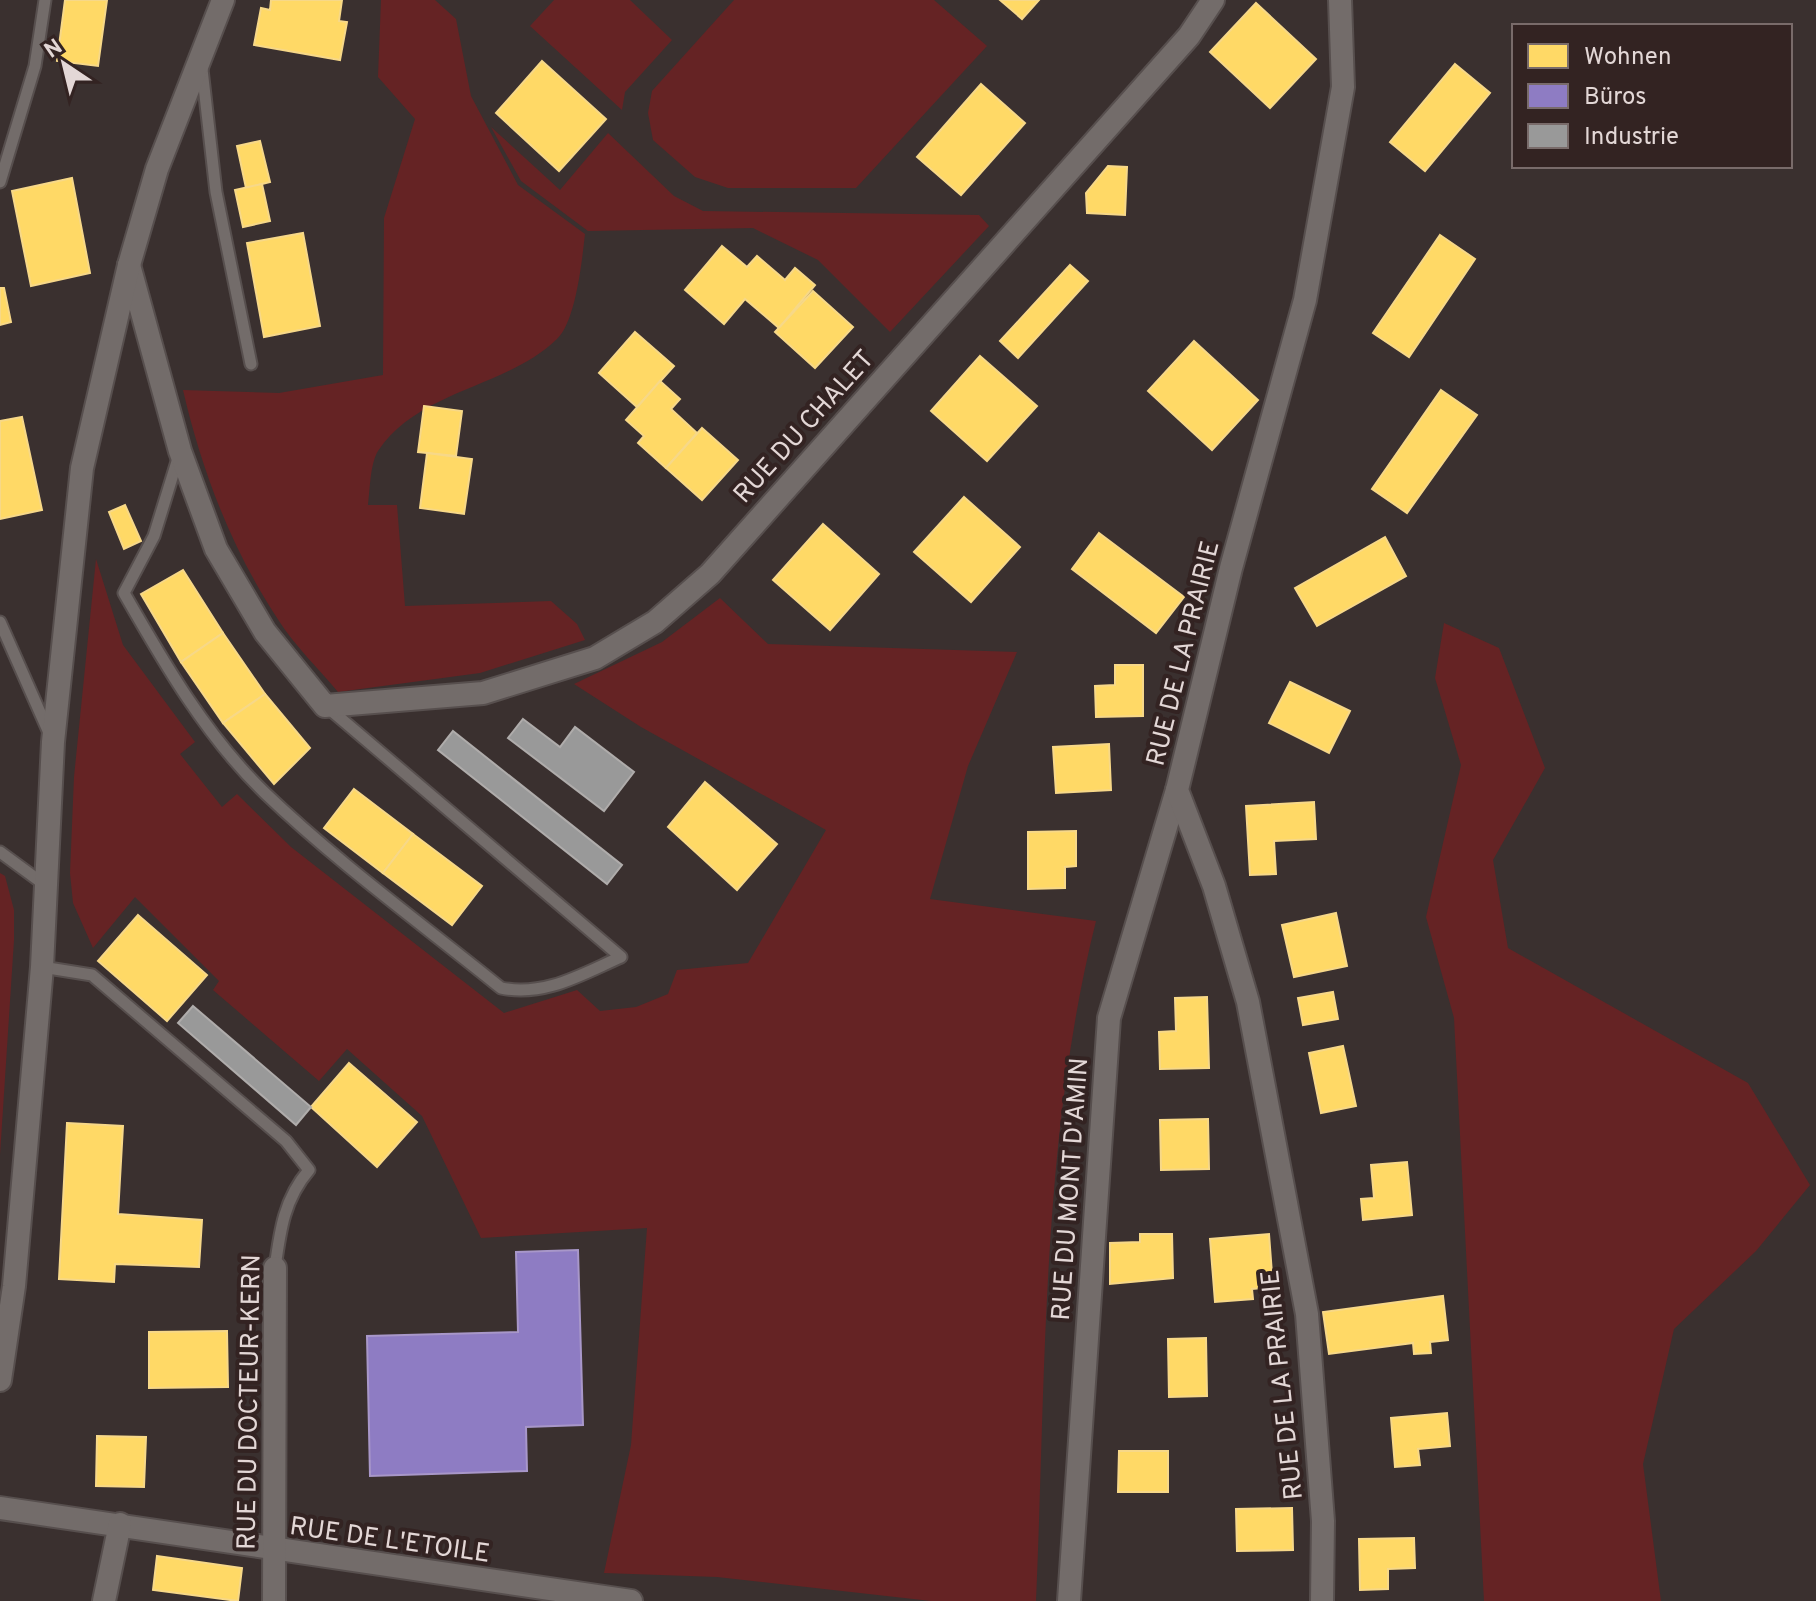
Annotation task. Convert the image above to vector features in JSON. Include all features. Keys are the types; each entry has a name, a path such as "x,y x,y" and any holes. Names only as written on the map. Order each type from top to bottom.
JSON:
{"street":[{"path":"0,1380 14,1286 42,967 53,742 82,468 129,265 157,169 223,0"},
{"name":"RUE DU CHALET","path":"325,706 483,693 595,658 655,622 710,574 1189,36 1213,0"},
{"name":"RUE DE LA PRAIRIE","path":"1322,1601 1323,1521 1307,1314 1248,1002 1214,886 1177,790 1231,568 1305,300 1343,87 1340,0"},
{"path":"129,265 180,451 216,549 265,632 325,706"},
{"name":"RUE DU MONT D'AMIN","path":"1069,1601 1109,1018 1177,790"},
{"name":"RUE DU DOCTEUR-KERN","path":"274,1601 275,1268"},
{"name":"RUE DE L'ETOILE","path":"0,1508 631,1601"},
{"path":"104,1601 120,1524"}],"lane":[{"path":"0,182 35,66 45,0"},
{"path":"201,57 216,192 251,364"},
{"path":"180,451 154,536 124,593 169,670 203,719 263,791 501,988 532,991 552,987 621,957 325,706"},
{"path":"0,622 53,742"},
{"path":"0,852 46,886"},
{"name":"RUE DU DOCTEUR-KERN","path":"42,967 92,975 286,1141 309,1170 294,1188 281,1221 275,1268"}],"shaded area":[{"path":"381,0 435,0 456,19 471,96 518,185 585,234 573,305 564,330 557,339 513,369 439,402 416,414 396,430 375,456 368,505 397,505 405,606 551,601 577,624 585,640 480,673 338,692 285,630 247,566 209,480 183,390 279,393 383,375 384,218 415,119 378,77"},
{"path":"554,0 630,0 672,40 625,92 622,110 530,26"},
{"path":"734,0 934,0 987,46 856,188 728,188 695,177 653,140 648,113 652,91"},
{"path":"491,127 560,190 608,133 674,196 703,211 979,215 989,226 890,332 818,260 753,228 588,231 521,181"},
{"path":"96,559 123,645 195,742 180,754 222,807 237,794 291,847 504,1013 577,990 600,1011 636,1007 668,994 677,970 748,963 826,830 641,727 574,684 662,642 720,598 768,644 1017,652 968,766 930,899 1096,921 1078,1004 1055,1173 1036,1601 931,1601 717,1577 604,1573 631,1445 647,1228 481,1238 422,1116 347,1049 319,1081 213,990 219,981 135,897 93,948 73,903 70,873 74,777"},
{"path":"1444,623 1499,648 1545,768 1493,860 1508,948 1748,1083 1810,1185 1756,1251 1674,1329 1643,1464 1661,1601 1484,1601 1454,1018 1426,917 1461,765 1435,678"},
{"path":"0,873 5,876 14,910 14,940 0,1155"}],"building: Wohnen":[{"path":"65,0 107,0 98,66 57,61"},
{"path":"271,0 342,0 339,21 347,22 340,60 254,45 261,8 270,10"},
{"path":"1000,0 1039,0 1022,19"},
{"path":"1256,3 1316,59 1270,108 1210,52"},
{"path":"542,61 606,119 559,171 496,113"},
{"path":"1455,64 1490,93 1425,171 1390,142"},
{"path":"981,84 1025,123 961,195 917,157"},
{"path":"260,141 270,182 246,188 237,146"},
{"path":"1108,166 1127,167 1125,215 1087,213 1086,193"},
{"path":"72,178 90,273 31,286 12,191"},
{"path":"262,184 270,221 243,227 235,190"},
{"path":"303,233 320,326 264,337 247,243"},
{"path":"1440,235 1475,259 1409,357 1373,333"},
{"path":"722,246 747,267 757,256 785,280 795,268 815,285 779,328 745,299 724,324 685,290"},
{"path":"1070,265 1088,281 1018,358 1000,341"},
{"path":"0,288 4,288 11,322 0,325"},
{"path":"813,291 853,327 815,368 775,332"},
{"path":"635,332 674,366 637,407 599,373"},
{"path":"1194,341 1258,400 1212,450 1148,391"},
{"path":"980,356 1037,406 987,461 931,411"},
{"path":"660,381 680,399 671,409 697,433 666,468 638,443 644,436 626,420"},
{"path":"1441,390 1477,415 1407,513 1372,489"},
{"path":"424,406 462,411 456,456 418,452"},
{"path":"22,417 42,510 0,519 0,421"},
{"path":"702,428 738,460 702,500 666,468"},
{"path":"427,453 472,459 464,514 420,508"},
{"path":"964,497 1020,547 971,602 914,552"},
{"path":"125,505 141,541 124,549 109,512"},
{"path":"823,524 879,574 830,630 773,580"},
{"path":"1099,533 1184,597 1156,633 1072,569"},
{"path":"1385,537 1406,576 1317,626 1295,588"},
{"path":"183,570 223,633 181,662 141,594"},
{"path":"223,633 265,694 223,723 181,662"},
{"path":"1115,665 1143,665 1143,716 1096,717 1095,686 1115,685"},
{"path":"1290,682 1350,711 1329,753 1269,723"},
{"path":"265,694 310,748 274,784 223,723"},
{"path":"1109,744 1111,790 1056,793 1053,747"},
{"path":"705,782 777,844 737,890 668,827"},
{"path":"354,789 413,834 383,873 324,828"},
{"path":"1314,802 1316,839 1274,841 1276,874 1250,875 1246,806"},
{"path":"1076,831 1076,866 1065,867 1065,888 1028,889 1028,832"},
{"path":"413,834 482,886 452,925 383,873"},
{"path":"1336,913 1347,966 1294,977 1282,925"},
{"path":"138,915 207,975 167,1021 98,961"},
{"path":"1333,992 1338,1019 1303,1025 1298,998"},
{"path":"1207,997 1209,1068 1160,1069 1159,1032 1176,1031 1175,998"},
{"path":"1343,1046 1356,1106 1321,1113 1309,1053"},
{"path":"349,1063 417,1122 377,1167 311,1107"},
{"path":"1208,1119 1209,1169 1161,1170 1160,1120"},
{"path":"67,1123 123,1126 118,1214 202,1220 199,1267 115,1264 114,1282 59,1279"},
{"path":"1407,1162 1412,1215 1363,1220 1361,1199 1374,1198 1371,1165"},
{"path":"1140,1234 1172,1234 1173,1278 1110,1284 1110,1243 1140,1242"},
{"path":"1269,1234 1273,1287 1252,1289 1253,1299 1215,1302 1210,1239"},
{"path":"1443,1296 1448,1340 1430,1342 1431,1353 1414,1354 1413,1343 1329,1354 1323,1312"},
{"path":"227,1331 228,1387 149,1388 149,1332"},
{"path":"1206,1338 1207,1396 1169,1397 1168,1339"},
{"path":"1447,1413 1450,1446 1418,1449 1420,1465 1395,1467 1391,1418"},
{"path":"97,1436 146,1437 144,1487 96,1486"},
{"path":"1119,1451 1168,1451 1168,1492 1118,1492"},
{"path":"1292,1508 1293,1550 1237,1551 1236,1509"},
{"path":"1414,1538 1415,1568 1388,1569 1388,1589 1360,1590 1359,1539"},
{"path":"157,1556 242,1568 238,1601 153,1590"}],"building: Büros":[{"path":"578,1250 583,1425 526,1427 527,1471 370,1476 367,1336 518,1332 516,1252"}],"building: Industrie":[{"path":"523,719 560,747 575,727 634,772 604,811 508,738"},
{"path":"453,731 622,865 607,884 438,750"},
{"path":"193,1006 311,1107 296,1125 178,1023"}]}
